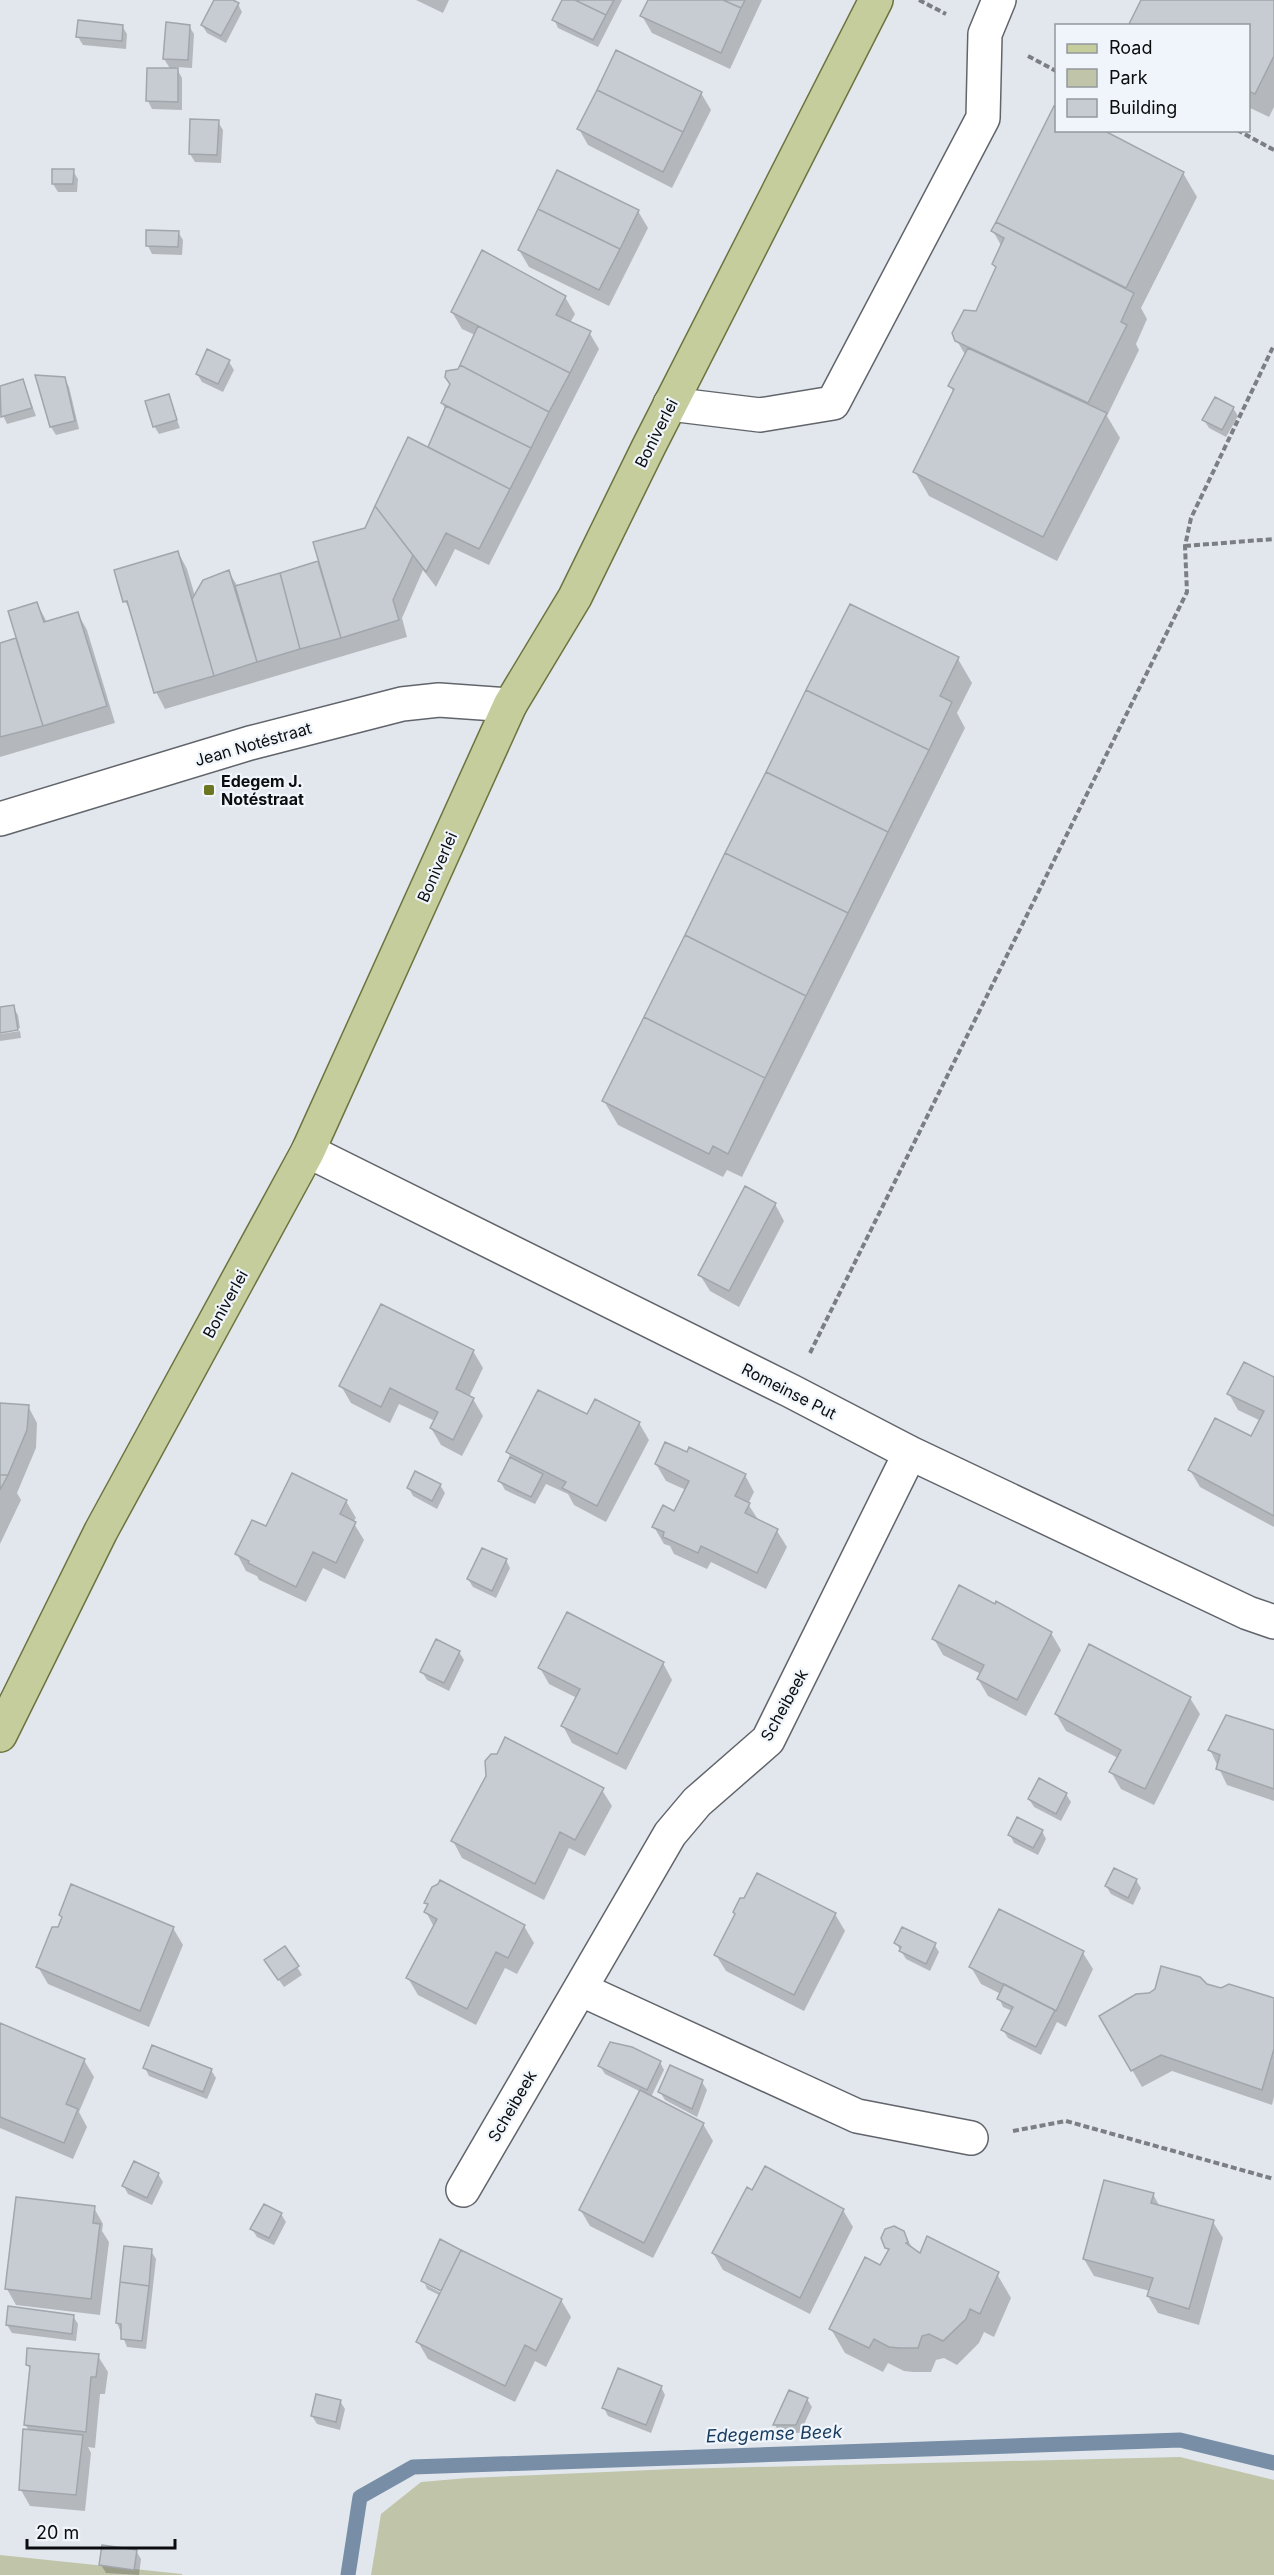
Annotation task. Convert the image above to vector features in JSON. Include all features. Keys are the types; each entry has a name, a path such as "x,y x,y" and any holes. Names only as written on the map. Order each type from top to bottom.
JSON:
{"main road":[{"name":"Boniverlei","path":"0,1734 101,1531 309,1151 510,705 575,597 670,404 876,0"}],"street":[{"path":"670,404 760,415 833,403 983,118 986,34 999,0"},
{"name":"Jean Notéstraat","path":"0,819 250,743 402,704 439,700 510,705"},
{"name":"Romeinse Put","path":"309,1151 791,1391 909,1453 1248,1613 1274,1622"},
{"name":"Scheibeek","path":"463,2190 670,1834 697,1802 768,1740 909,1453"},
{"path":"580,1989 858,2116 971,2138"}],"path":[{"path":"1241,132 1274,150"},
{"path":"791,1391 1187,592 1185,546 1191,518 1274,345"},
{"path":"1185,546 1274,539"},
{"path":"971,2138 1066,2121 1274,2179"}],"green space":[{"path":"1180,2457 1274,2480 1274,2575 371,2575 381,2514 421,2482 673,2469"},
{"path":"0,2555 182,2574 182,2575 0,2575"}],"building":[{"path":"214,0 233,0 239,3 221,36 201,25"},
{"path":"562,0 575,0 606,15 593,40 552,20"},
{"path":"575,0 614,0 606,15"},
{"path":"648,0 723,0 741,8 721,53 640,16"},
{"path":"723,0 745,0 741,8"},
{"path":"1141,0 1274,0 1274,56 1255,94 1250,92 1250,24 1129,24"},
{"path":"78,20 123,25 122,41 76,37"},
{"path":"166,22 190,25 188,60 163,59"},
{"path":"616,50 702,92 683,132 597,90"},
{"path":"147,68 178,68 178,102 146,101"},
{"path":"597,90 683,132 663,172 577,129"},
{"path":"1054,106 1055,132 1107,132 1184,172 1126,288 996,222"},
{"path":"190,119 219,120 217,155 189,154"},
{"path":"52,169 74,169 73,184 52,184"},
{"path":"557,170 639,210 620,249 538,209"},
{"path":"538,209 620,249 599,290 518,250"},
{"path":"996,222 1134,293 1121,322 1127,325 1088,403 955,341 952,333 964,310 976,311 996,267 992,264 1004,238 991,231"},
{"path":"146,230 179,231 178,247 146,246"},
{"path":"482,250 566,296 556,315 591,331 570,373 451,312"},
{"path":"478,326 570,373 549,412 460,365"},
{"path":"968,348 1107,413 1043,537 913,472 954,389 948,386"},
{"path":"207,349 230,360 218,384 196,374"},
{"path":"460,365 549,412 531,448 441,403 450,384 445,377 446,371 458,369"},
{"path":"35,375 65,377 75,421 50,427"},
{"path":"23,379 32,408 1,417 0,386"},
{"path":"169,394 177,420 153,427 145,401"},
{"path":"1215,397 1234,407 1222,430 1202,420"},
{"path":"446,406 531,448 510,489 428,447"},
{"path":"408,437 510,489 479,549 446,533 426,572 375,506"},
{"path":"375,506 413,555 393,600 399,620 341,638 313,542 365,528"},
{"path":"178,551 214,676 154,693 127,601 123,602 114,570"},
{"path":"318,561 341,638 300,649 280,573"},
{"path":"229,570 257,662 214,676 192,599 203,580"},
{"path":"280,573 300,649 257,662 235,586"},
{"path":"37,602 44,622 78,612 107,706 43,726 8,611"},
{"path":"850,604 959,657 940,696 952,702 929,750 806,690"},
{"path":"16,638 43,726 0,737 0,643"},
{"path":"806,690 929,750 888,832 766,772"},
{"path":"766,772 888,832 848,913 725,853"},
{"path":"725,853 848,913 806,996 685,935"},
{"path":"685,935 806,996 765,1078 644,1017"},
{"path":"14,1005 18,1030 0,1033 0,1007"},
{"path":"644,1017 765,1078 728,1154 713,1146 709,1154 602,1101"},
{"path":"745,1186 776,1203 729,1291 698,1275"},
{"path":"381,1304 474,1350 456,1389 474,1398 453,1440 430,1428 438,1412 390,1388 381,1407 339,1386"},
{"path":"1244,1362 1274,1377 1274,1516 1188,1470 1215,1418 1251,1436 1264,1411 1227,1394"},
{"path":"538,1390 587,1414 595,1399 640,1422 597,1506 562,1488 566,1482 506,1452"},
{"path":"0,1403 29,1405 27,1430 8,1475 0,1475"},
{"path":"665,1442 687,1452 689,1447 746,1474 735,1496 750,1503 745,1513 778,1529 757,1573 701,1546 698,1553 663,1537 664,1532 652,1527 663,1505 674,1511 689,1481 655,1464"},
{"path":"510,1457 543,1474 531,1497 498,1481"},
{"path":"415,1471 441,1484 432,1501 407,1488"},
{"path":"292,1473 347,1500 340,1514 356,1522 336,1563 313,1552 296,1587 235,1554 252,1520 266,1526"},
{"path":"0,1475 8,1475 0,1490"},
{"path":"482,1548 507,1559 492,1591 467,1579"},
{"path":"959,1585 995,1604 996,1601 1052,1632 1017,1700 977,1679 984,1665 932,1639"},
{"path":"567,1612 664,1662 617,1754 561,1726 580,1689 538,1668"},
{"path":"436,1639 460,1651 444,1683 420,1672"},
{"path":"1089,1644 1191,1697 1145,1789 1109,1772 1121,1750 1055,1714"},
{"path":"1226,1715 1274,1730 1274,1789 1216,1769 1220,1755 1208,1750"},
{"path":"505,1737 604,1788 575,1840 560,1832 535,1884 451,1841 486,1776 485,1761 491,1754 497,1754"},
{"path":"1039,1778 1067,1793 1056,1814 1028,1799"},
{"path":"1017,1817 1043,1830 1033,1848 1008,1835"},
{"path":"1114,1868 1137,1879 1128,1898 1105,1886"},
{"path":"757,1873 836,1913 794,1995 714,1955 735,1914 733,1912 740,1898 744,1898"},
{"path":"440,1880 525,1925 508,1958 496,1952 467,2009 406,1978 437,1919 424,1912 428,1904 424,1903 432,1887"},
{"path":"71,1884 174,1927 140,2011 36,1967 52,1927 58,1927 62,1917 59,1915"},
{"path":"999,1909 1084,1951 1056,2011 969,1967"},
{"path":"902,1927 936,1943 926,1964 899,1951 901,1947 894,1943"},
{"path":"285,1946 299,1966 278,1980 264,1960"},
{"path":"1161,1966 1200,1977 1207,1984 1221,1988 1229,1984 1274,1998 1274,2049 1262,2090 1161,2055 1131,2071 1099,2016 1136,1994 1149,1993 1155,1989"},
{"path":"1004,1984 1055,2010 1036,2047 1001,2030 1013,2007 997,1999"},
{"path":"0,2023 85,2059 66,2104 78,2109 64,2143 0,2117"},
{"path":"610,2042 632,2047 661,2061 647,2090 598,2066"},
{"path":"152,2045 212,2069 203,2092 143,2068"},
{"path":"670,2065 703,2080 692,2109 658,2092"},
{"path":"640,2090 704,2123 644,2243 579,2210"},
{"path":"134,2161 159,2173 147,2198 122,2186"},
{"path":"765,2166 844,2209 800,2298 712,2253 747,2187 752,2190"},
{"path":"1104,2180 1154,2193 1151,2203 1214,2220 1189,2309 1147,2296 1153,2278 1083,2259"},
{"path":"16,2197 95,2206 93,2223 100,2224 91,2299 5,2289"},
{"path":"264,2204 282,2213 269,2238 250,2229"},
{"path":"894,2226 904,2231 908,2242 906,2243 920,2253 927,2236 999,2272 980,2314 970,2309 966,2319 943,2341 929,2334 922,2336 918,2348 899,2348 889,2347 874,2339 869,2348 829,2329 865,2257 880,2265 889,2249 885,2248 881,2238 885,2229"},
{"path":"440,2239 461,2250 441,2291 421,2281"},
{"path":"124,2246 152,2249 149,2286 120,2282"},
{"path":"461,2250 562,2299 536,2351 525,2345 505,2386 416,2342"},
{"path":"120,2282 149,2286 142,2341 121,2339 121,2324 116,2323"},
{"path":"8,2306 74,2315 72,2334 6,2325"},
{"path":"27,2348 99,2354 96,2377 91,2377 86,2432 24,2425 30,2366 26,2365"},
{"path":"618,2368 662,2386 646,2425 602,2408"},
{"path":"789,2390 808,2398 796,2425 773,2425"},
{"path":"316,2394 341,2400 336,2422 311,2416"},
{"path":"23,2429 83,2435 76,2495 19,2490"},
{"path":"102,2545 137,2550 134,2570 99,2565"}],"waterway":[{"name":"Edegemse Beek","path":"348,2575 360,2497 413,2467 1180,2440 1274,2463"}],"place":[{"name":"Edegem J. Notéstraat","path":"209,790"}]}
